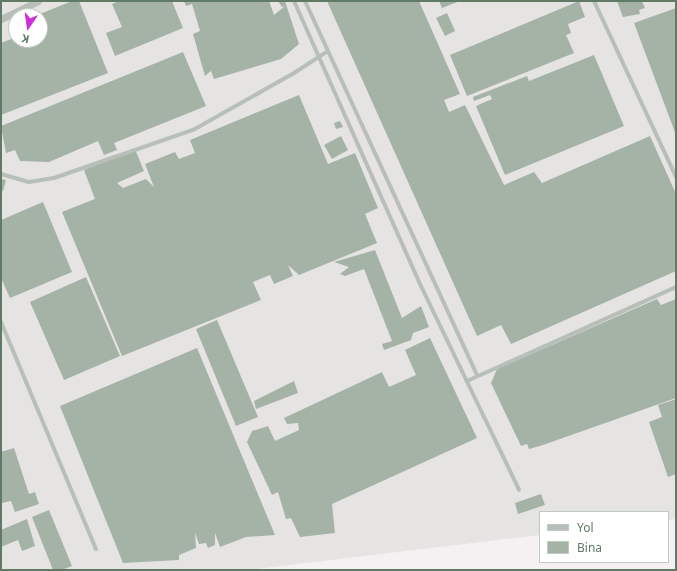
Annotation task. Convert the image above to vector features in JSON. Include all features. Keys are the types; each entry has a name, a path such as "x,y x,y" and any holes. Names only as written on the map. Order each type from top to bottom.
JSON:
{"street":[{"path":"1,19 38,1"},
{"path":"294,1 467,381 519,490"},
{"path":"305,1 326,52 477,375"},
{"path":"594,1 676,177"},
{"path":"1,174 29,182 54,178 193,130 294,74 319,54 326,52"},
{"path":"467,381 477,375 676,287"},
{"path":"1,322 96,549"}],"shaded area":[{"path":"1,1 676,1 676,519 669,520 669,511 539,511 539,535 248,570 1,570"}],"building":[{"path":"72,1 79,1 108,73 1,115 1,43 8,40 8,48 48,48 48,11"},
{"path":"119,1 172,1 183,28 115,56 106,33 122,27 112,4"},
{"path":"184,1 269,1 274,15 285,6 282,7 278,1 285,1 299,44 281,59 214,79 211,71 205,76 193,34 200,31 192,4 186,6"},
{"path":"327,1 419,1 460,94 444,100 449,112 465,105 504,185 534,172 542,183 650,136 676,194 676,271 511,344 501,325 477,336"},
{"path":"439,1 460,1 442,8"},
{"path":"579,1 585,17 568,24 571,33 566,35 574,53 467,96 450,55"},
{"path":"617,1 642,1 645,8 639,10 640,14 623,17"},
{"path":"676,8 676,135 634,23"},
{"path":"447,13 455,31 445,36 436,18"},
{"path":"183,52 206,106 114,143 117,150 104,155 98,141 49,162 20,161 15,150 6,153 1,126"},
{"path":"594,55 624,126 505,175 476,106 492,99 490,95 474,101 473,97 527,76 529,81"},
{"path":"299,95 328,164 355,153 378,208 365,214 377,243 299,275 288,265 293,276 274,284 270,275 253,282 261,300 122,356 62,212 95,199 84,170 135,149 144,171 117,183 123,188 146,179 154,187 145,164 175,152 179,159 195,153 190,140"},
{"path":"340,121 343,127 336,129 334,123"},
{"path":"341,136 348,150 332,159 324,145"},
{"path":"1,179 6,180 3,191 1,191"},
{"path":"43,202 72,272 10,298 1,278 1,220"},
{"path":"375,250 402,318 421,306 429,327 413,333 411,340 384,350 382,344 392,341 364,269 345,276 340,274 349,267 334,262"},
{"path":"86,277 120,356 64,380 30,302"},
{"path":"657,299 661,305 676,299 676,398 543,445 529,449 527,444 521,446 491,383 497,369"},
{"path":"217,320 258,417 236,426 196,329"},
{"path":"430,338 477,438 332,504 335,533 300,537 291,518 286,519 278,492 272,495 247,442 252,431 268,426 275,441 299,430 298,423 287,424 284,418 382,372 389,387 416,375 405,350"},
{"path":"197,348 275,535 246,537 220,547 215,533 215,545 208,548 206,543 199,544 195,533 196,548 179,555 179,560 123,563 60,406"},
{"path":"294,381 298,393 256,409 254,401"},
{"path":"676,399 676,474 668,477 649,422 662,417 658,405"},
{"path":"14,448 29,494 35,492 39,504 15,512 11,501 2,503 1,500 1,452"},
{"path":"541,494 545,505 518,514 515,503"},
{"path":"49,510 72,566 62,570 53,570 32,517"},
{"path":"27,519 35,546 22,551 18,540 1,547 1,530"}]}
